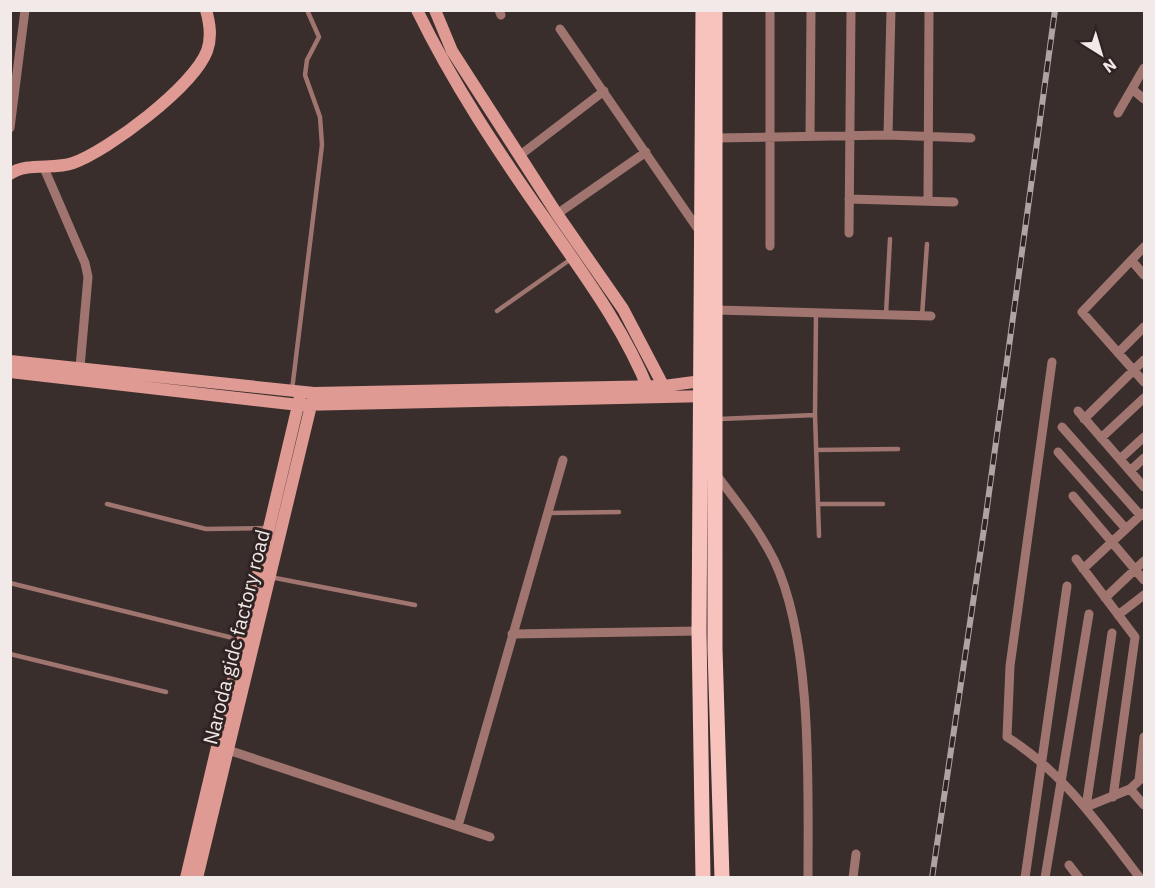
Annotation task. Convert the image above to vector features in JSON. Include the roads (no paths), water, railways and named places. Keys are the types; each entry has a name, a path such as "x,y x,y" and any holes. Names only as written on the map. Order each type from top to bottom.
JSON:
{"main road":[{"path":"703,10 700,233 707,388 699,631 703,878"},
{"path":"707,388 715,310 717,138 715,10"},
{"path":"707,419 714,471 715,650 722,878"}],"street":[{"path":"10,129 25,10"},
{"path":"11,174 22,169 44,168 75,162 124,135 185,83 199,68 207,51 210,27 206,10"},
{"path":"417,10 438,53 498,150 611,314 650,392"},
{"path":"435,10 452,51 557,214 623,309 666,391"},
{"path":"770,10 770,246"},
{"path":"810,136 812,10"},
{"path":"849,233 851,10"},
{"path":"888,135 891,10"},
{"path":"928,10 928,201"},
{"path":"560,28 700,233"},
{"path":"1118,113 1144,68"},
{"path":"1132,88 1144,99"},
{"path":"519,156 604,91"},
{"path":"717,138 888,135 971,138"},
{"path":"557,214 646,152"},
{"path":"44,168 87,270 88,296 80,367"},
{"path":"849,199 954,202"},
{"path":"1144,247 1082,312 1144,382"},
{"path":"1132,261 1144,275"},
{"path":"715,310 927,316"},
{"path":"1118,353 1144,327"},
{"path":"1084,419 1144,360"},
{"path":"10,361 80,367 303,397"},
{"path":"1052,362 1010,666 1007,737 1026,749 1086,807 1140,878"},
{"path":"10,372 303,397 650,392 707,388"},
{"name":"Naroda gidc factory road","path":"186,878 303,397"},
{"name":"Naroda gidc factory road","path":"197,878 270,577 303,397"},
{"path":"1101,438 1144,398"},
{"path":"1078,411 1144,487"},
{"path":"1062,427 1143,514 1083,568"},
{"path":"1120,459 1144,437"},
{"path":"1058,452 1126,529"},
{"path":"1130,471 1144,458"},
{"path":"458,826 563,460"},
{"path":"714,471 752,522 775,562 794,620 805,705 808,878"},
{"path":"1073,496 1144,580"},
{"path":"1076,559 1135,637"},
{"path":"1105,598 1144,561"},
{"path":"1025,878 1067,586"},
{"path":"1118,615 1144,595"},
{"path":"1045,878 1089,614"},
{"path":"1113,797 1135,637 1144,630"},
{"path":"512,634 699,631"},
{"path":"1086,807 1112,633"},
{"path":"1086,807 1130,789 1142,778 1144,737"},
{"path":"228,750 490,837"},
{"path":"1130,789 1144,805"},
{"path":"853,878 856,854"},
{"path":"1070,865 1079,878"}],"lane":[{"path":"303,397 322,145 320,117 305,75 307,60 319,37 308,10"},
{"path":"886,315 890,239"},
{"path":"927,244 927,316"},
{"path":"497,311 573,258"},
{"path":"816,313 815,415 819,536"},
{"path":"707,419 815,415"},
{"path":"816,450 898,448"},
{"path":"107,504 206,529 271,528"},
{"path":"818,504 883,504"},
{"path":"548,513 619,512"},
{"path":"270,577 415,605"},
{"path":"10,583 243,641"},
{"path":"10,654 166,692"}],"railway":[{"path":"932,878 985,522 1055,10"}]}
